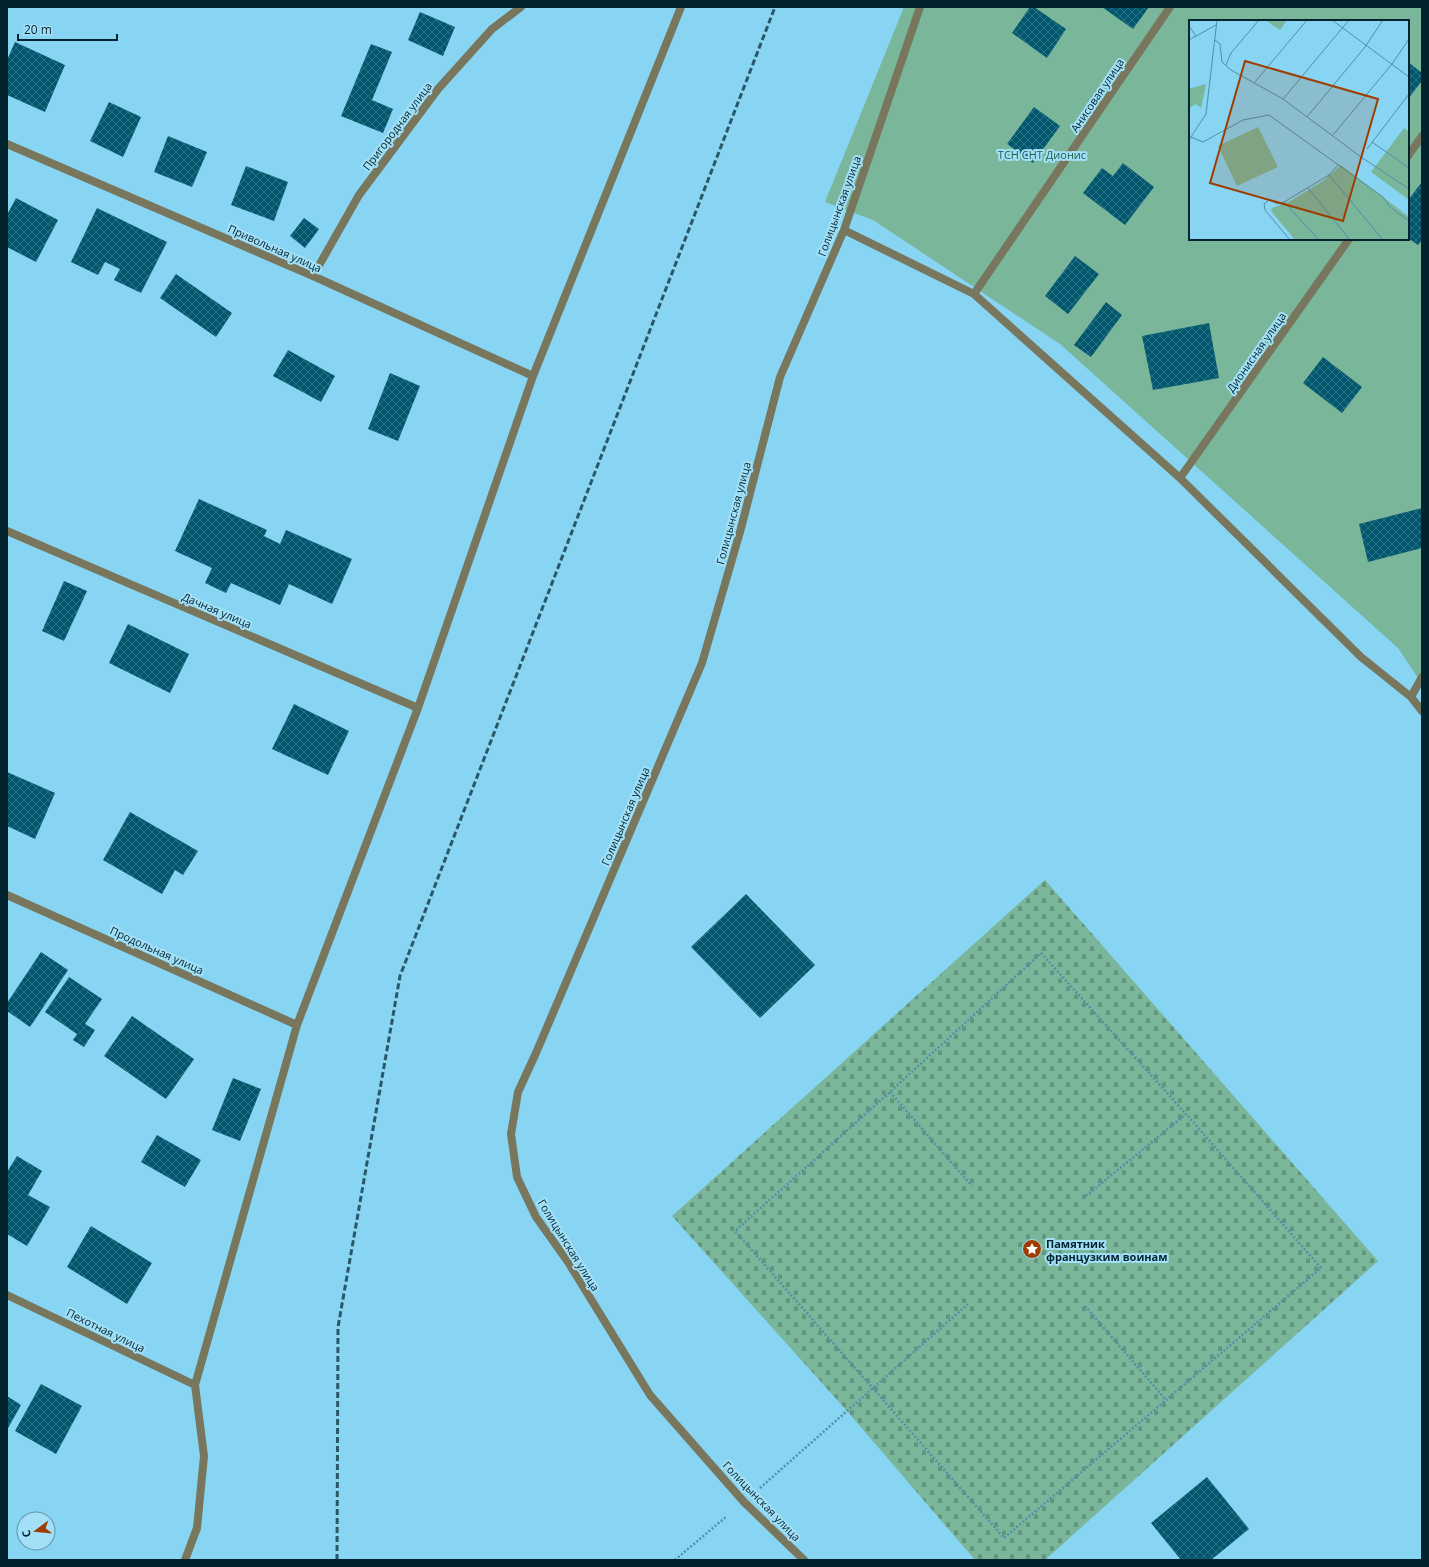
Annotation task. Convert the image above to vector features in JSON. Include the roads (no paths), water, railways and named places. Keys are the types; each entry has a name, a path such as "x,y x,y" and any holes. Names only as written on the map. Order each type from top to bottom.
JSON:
{"street":[{"name":"Пригородная улица","path":"313,276 359,195 438,89 492,29 521,7"},
{"path":"184,1560 197,1528 204,1456 195,1384 298,1025 418,708 533,376 681,7"},
{"name":"Голицынская улица","path":"804,1560 744,1502 650,1395 568,1262 536,1217 518,1178 512,1134 518,1092 702,663 740,532 780,377 844,230 920,7"},
{"name":"Анисовая улица","path":"974,294 1170,7"},
{"path":"1409,155 1422,136"},
{"name":"Привольная улица","path":"7,144 313,276 533,376"},
{"path":"844,230 974,294 1180,478 1361,657 1411,697 1422,711"},
{"name":"Дионисная улица","path":"1180,478 1348,240"},
{"name":"Дачная улица","path":"7,531 418,708"},
{"path":"1411,697 1422,677"},
{"name":"Продольная улица","path":"7,895 298,1025"},
{"name":"Пехотная улица","path":"7,1295 195,1384"}],"railway":[{"path":"337,1560 338,1327 400,976 775,7"}],"place":[{"name":"Памятник французким воинам","path":"1032,1249"}],"park label":[{"name":"ТСН СНТ Дионис","path":"1042,154"}]}
